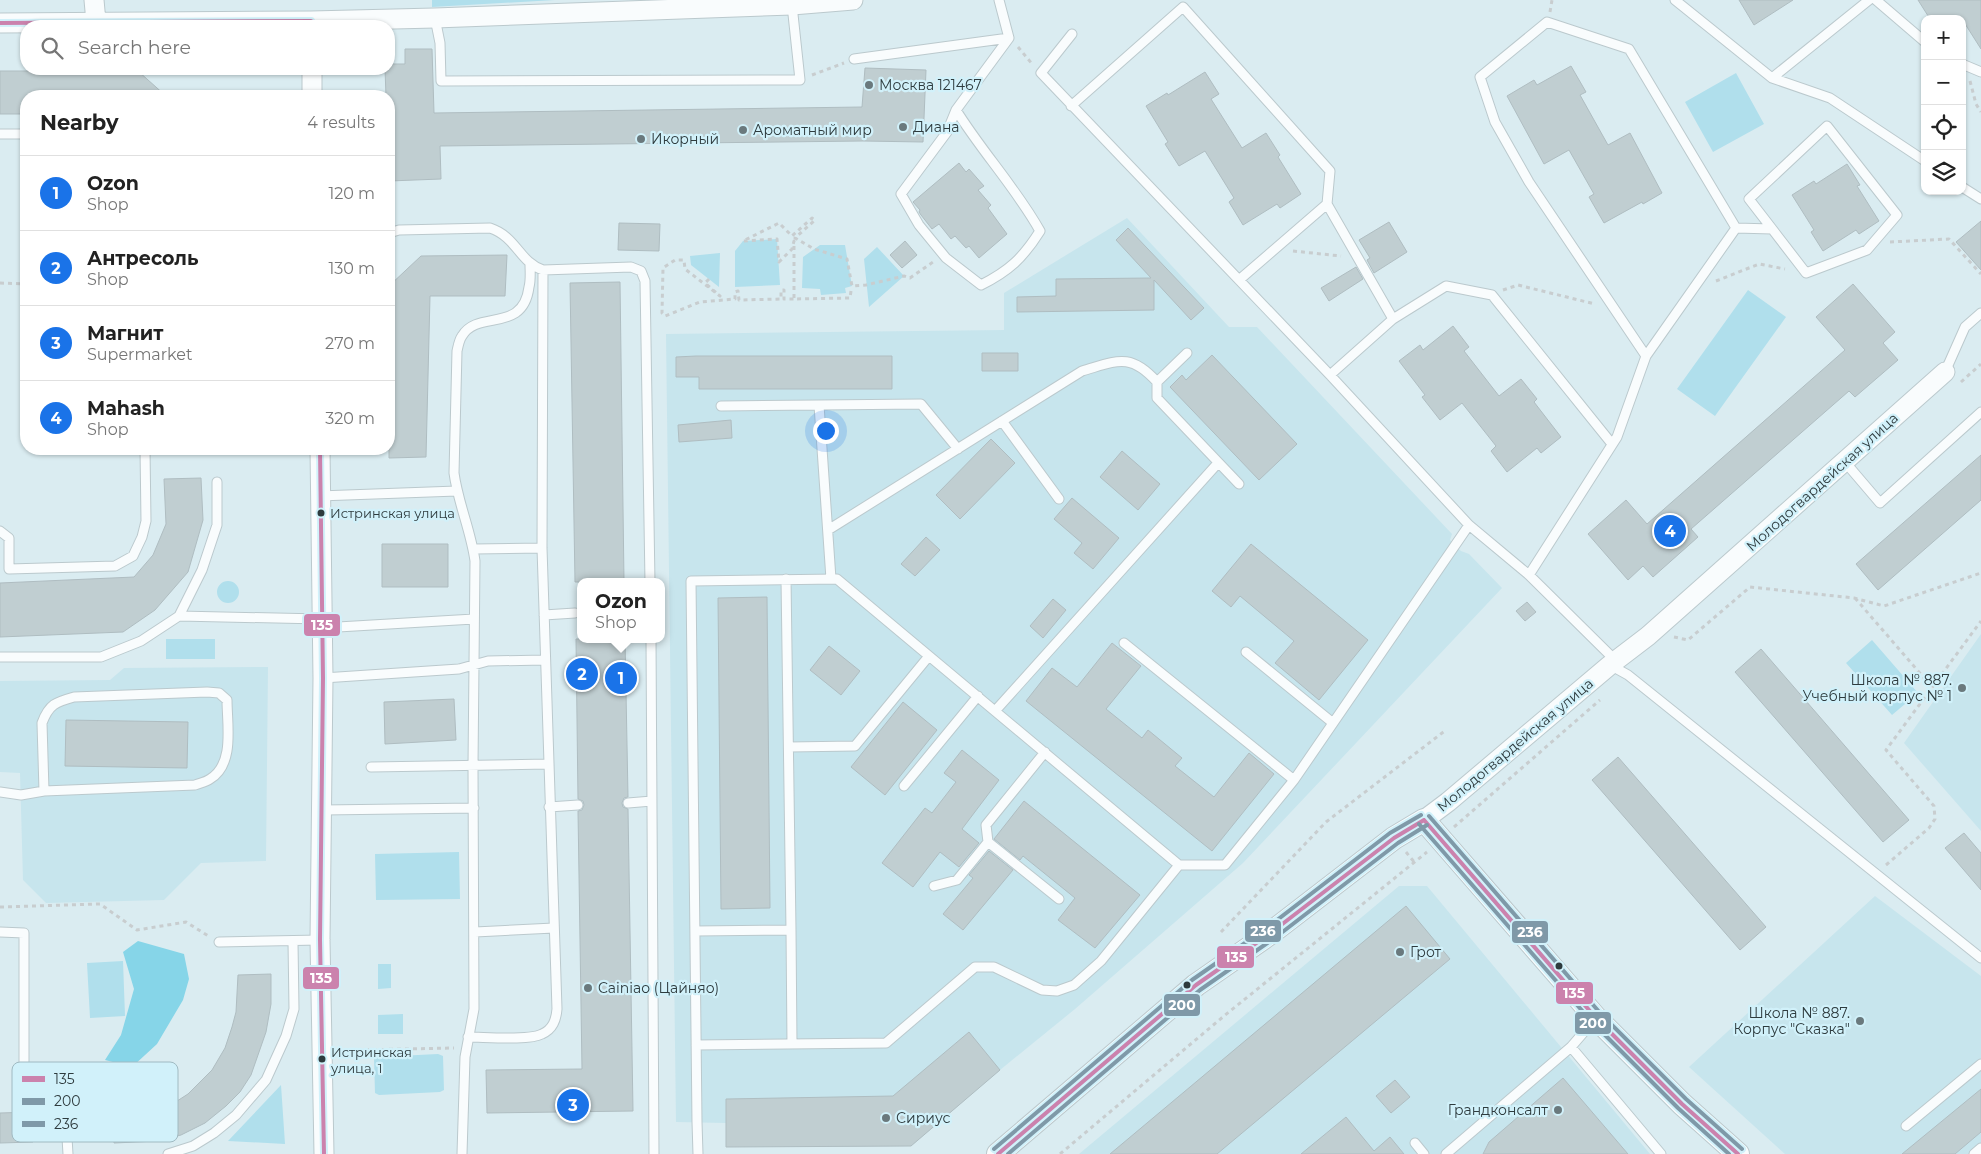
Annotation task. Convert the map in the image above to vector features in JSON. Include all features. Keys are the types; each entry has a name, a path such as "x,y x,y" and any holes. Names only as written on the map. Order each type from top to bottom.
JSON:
{"street":[{"path":"94,0 96,20"},
{"path":"394,20 792,5 853,0"},
{"path":"0,23 20,23"},
{"path":"312,75 312,90"},
{"name":"Молодогвардейская улица","path":"998,1154 1196,985 1272,932 1394,838 1424,820 1448,802 1613,663 1648,636 1946,372"},
{"path":"320,455 323,678 320,940 324,1154"},
{"path":"1424,820 1596,1018 1682,1104 1738,1154"}],"lane":[{"path":"999,0 1009,38"},
{"path":"1675,0 1772,78 1830,98 1921,159"},
{"path":"1772,78 1869,0"},
{"path":"1876,0 1921,39"},
{"path":"435,18 440,43 441,81 800,80 792,5"},
{"path":"1071,106 1183,7 1330,171 1327,204 1393,319"},
{"path":"1646,356 1529,182 1495,122 1480,77 1547,22 1629,48 1736,228"},
{"path":"1072,34 1041,72 1071,106 1330,375 1468,525 1529,575 1613,663 1981,958"},
{"path":"854,59 1009,38"},
{"path":"956,110 974,138 1024,203 1040,231 1015,264 1000,276 981,285 944,255 919,225 901,194 947,132 956,110 1009,38"},
{"path":"1966,66 1981,72"},
{"path":"1827,126 1897,215 1867,250 1806,273 1772,229 1749,199 1827,126"},
{"path":"0,134 20,134"},
{"path":"1966,190 1981,199"},
{"path":"1238,280 1327,204"},
{"path":"395,231 490,228 501,232 510,239 530,264 543,270 631,267 636,268 644,275 650,578"},
{"path":"1736,228 1772,229"},
{"path":"1529,575 1617,436 1646,356 1736,228"},
{"path":"462,1154 466,1047 474,1009 474,549 457,491 454,472 457,351 461,337 468,328 478,322 500,320 518,310 524,302 529,288 530,264"},
{"path":"468,1037 530,1037 541,1035 550,1029 556,1020 542,548 543,270"},
{"path":"1330,375 1393,319 1446,286 1492,295 1612,444"},
{"path":"1946,372 1965,327 1981,313"},
{"path":"1157,382 1187,353"},
{"path":"828,530 1082,371 1113,362 1135,362 1146,370 1157,382 1157,398 1239,484"},
{"path":"721,406 921,404 958,449"},
{"path":"819,405 831,579"},
{"path":"1845,462 1880,503 1981,412"},
{"path":"1002,421 1059,499"},
{"path":"0,531 9,538 9,569 115,566 133,556 142,537 146,521 145,455"},
{"path":"995,711 1218,463"},
{"path":"0,657 101,657 141,641 179,616 202,570 217,524 217,482"},
{"path":"319,496 457,491"},
{"path":"698,1154 691,580 837,579 1179,865 1225,865 1294,780 1468,525"},
{"path":"474,549 542,548"},
{"path":"786,579 792,1044"},
{"path":"544,615 575,613"},
{"path":"179,616 322,624 474,618"},
{"path":"651,643 654,1154"},
{"path":"1124,643 1294,780"},
{"path":"1246,652 1333,723"},
{"path":"788,747 855,746 929,656"},
{"path":"323,678 459,669 488,661 545,660"},
{"path":"0,792 21,795 44,791 195,785 210,779 220,770 226,756 227,700 219,693 207,692 74,697 57,702 46,712 42,723 44,791"},
{"path":"904,786 978,696"},
{"path":"1045,752 986,825 988,842 1059,899"},
{"path":"372,767 548,764"},
{"path":"628,803 652,802"},
{"path":"549,807 578,805"},
{"path":"322,810 474,808"},
{"path":"934,886 958,880 988,842"},
{"path":"696,1045 886,1043 975,967 994,967 1042,990 1057,991 1074,985 1101,961 1179,865"},
{"path":"475,932 554,928"},
{"path":"695,931 791,930"},
{"path":"0,932 24,933 24,1062"},
{"path":"219,942 320,940"},
{"path":"168,1154 193,1146 214,1133 236,1115 266,1080 286,1036 294,1009 293,942"},
{"path":"1446,1154 1571,1047 1596,1018"},
{"path":"1571,1047 1662,1154"},
{"path":"1906,1126 1981,1064"},
{"path":"1415,1143 1424,1154"},
{"path":"1974,1154 1981,1148"}],"path":[{"path":"1009,38 1041,72"},
{"path":"800,80 854,59"},
{"path":"1966,72 1976,104 1981,112"},
{"path":"794,299 794,241 792,249 779,262 777,239 743,241 779,223 792,236 812,218 815,220 796,238 814,249 847,259 852,286 866,286 904,276 910,278 944,255"},
{"path":"1867,250 1884,242 1949,238 1981,274"},
{"path":"1274,249 1357,258"},
{"path":"709,279 705,283 720,296 685,269 684,260 675,260 663,268 662,313 665,316 700,302 736,299 736,292 738,291 739,300 780,299 781,290 784,290 784,300 850,298 851,291"},
{"path":"1691,291 1758,264 1806,273"},
{"path":"0,283 20,284"},
{"path":"1492,295 1518,284 1613,308"},
{"path":"1672,636 1688,640 1750,587 1854,598 1884,606 1981,573"},
{"path":"1854,598 1931,686"},
{"path":"1876,874 1929,828 1935,819 1934,806 1886,750 1931,686 1981,621"},
{"path":"1221,932 1326,822 1446,730"},
{"path":"0,907 100,904 137,930 186,922 219,942"},
{"path":"1060,1154 1224,1016"},
{"path":"357,1050 466,1047"}],"shaded area":[{"path":"432,0 555,0 432,7"},
{"path":"1736,73 1764,124 1713,152 1685,102"},
{"path":"1127,218 1229,327 1257,327 1452,534 1450,540 1461,551 1469,554 1502,588 1243,863 1075,1009 911,1146 726,1147 726,1123 676,1122 666,334 1004,330 1004,293"},
{"path":"777,239 780,285 735,287 735,251 743,241"},
{"path":"820,245 845,245 852,286 845,288 846,293 821,295 820,289 802,288 803,257"},
{"path":"877,247 904,276 869,307 864,259"},
{"path":"720,253 719,287 691,265 690,256"},
{"path":"1748,290 1786,317 1715,416 1677,389"},
{"path":"228,581 236,584 239,592 236,600 228,603 220,600 217,592 220,584"},
{"name":"Школа № 887. Учебный корпус № 1","path":"1981,634 1981,831 1904,743"},
{"path":"166,639 215,639 215,659 166,659"},
{"path":"1872,640 1918,693 1892,715 1846,663"},
{"path":"268,667 266,861 201,863 164,900 46,903 23,880 20,773 0,772 0,681 110,680 124,668"},
{"path":"459,852 460,899 376,900 375,854"},
{"path":"1399,886 1427,886 1650,1154 1079,1154"},
{"name":"Школа № 887. Корпус \"Сказка\"","path":"1875,896 1981,976 1981,1154 1785,1154 1689,1067"},
{"path":"138,941 184,954 189,979 183,1000 157,1044 137,1062 113,1062 105,1060 121,1035 134,989 123,952"},
{"path":"123,961 125,1016 90,1018 87,963"},
{"path":"378,964 391,964 391,988 378,989"},
{"path":"403,1014 403,1034 378,1034 378,1015"},
{"path":"438,1054 443,1056 444,1090 440,1092 379,1095 375,1093 374,1058"},
{"path":"281,1085 285,1144 228,1141"}],"building":[{"path":"1739,0 1793,0 1754,25"},
{"path":"1918,0 1981,0 1981,49 1966,25 1966,15 1927,15"},
{"path":"405,49 432,49 434,113 862,107 865,68 926,70 923,142 440,146 441,179 395,181 395,90 386,90 385,75 395,75 395,64 405,64"},
{"path":"1571,66 1586,92 1580,95 1608,145 1630,133 1662,193 1604,223 1589,197 1594,194 1569,150 1544,164 1507,96 1534,80 1537,85"},
{"path":"0,71 20,71 20,75 142,75 159,90 20,90 20,114 0,114"},
{"path":"1205,72 1219,94 1211,99 1242,148 1266,133 1280,155 1278,157 1301,194 1280,208 1277,204 1243,225 1229,202 1234,198 1205,151 1179,166 1165,144 1168,142 1146,106"},
{"path":"959,163 966,172 969,169 984,186 978,190 991,205 988,208 1007,234 979,258 969,246 966,248 955,236 951,239 939,224 932,229 913,202"},
{"path":"1847,164 1860,185 1857,186 1879,221 1859,234 1856,230 1823,251 1811,232 1814,230 1792,195 1814,181 1816,184"},
{"path":"1981,221 1981,270 1956,242"},
{"path":"1389,222 1407,252 1374,273 1367,260 1370,258 1359,240"},
{"path":"619,223 660,224 659,251 618,250"},
{"path":"1128,228 1204,308 1191,320 1154,280 1154,310 1017,312 1017,297 1056,296 1056,279 1151,278 1116,240"},
{"path":"905,241 917,255 902,268 890,255"},
{"path":"507,255 505,296 430,296 426,457 389,458 389,455 395,455 395,280 421,256"},
{"path":"1356,267 1363,279 1329,301 1321,288"},
{"path":"620,282 624,578 577,578 577,582 575,582 570,283"},
{"path":"1853,284 1895,332 1883,343 1898,360 1855,397 1849,391 1691,529 1698,537 1653,577 1643,566 1628,580 1588,534 1626,500 1647,524 1845,350 1816,317"},
{"path":"1453,326 1469,347 1464,351 1499,396 1521,379 1537,399 1534,402 1561,437 1541,453 1537,448 1507,472 1491,451 1496,446 1462,403 1440,420 1422,397 1425,395 1399,361 1420,345 1423,350"},
{"path":"982,353 1018,353 1018,371 982,371"},
{"path":"1212,355 1297,444 1259,480 1170,387 1182,375 1186,380"},
{"path":"892,356 892,389 699,389 699,377 676,377 676,357"},
{"path":"731,420 732,438 679,442 678,425"},
{"path":"991,439 1015,463 960,519 936,495"},
{"path":"1122,451 1160,484 1138,510 1100,477"},
{"path":"1981,455 1981,500 1878,590 1856,564"},
{"path":"201,478 203,520 188,572 155,610 123,632 0,637 0,583 134,577 153,555 166,524 164,479"},
{"path":"1072,498 1119,538 1093,569 1074,553 1082,543 1054,519"},
{"path":"926,537 940,550 915,576 901,564"},
{"path":"382,544 448,544 448,587 382,587"},
{"path":"1251,544 1368,640 1319,700 1275,663 1294,641 1240,596 1231,607 1212,591"},
{"path":"767,597 770,908 721,909 718,598"},
{"path":"1053,599 1066,610 1043,638 1030,626"},
{"path":"1527,602 1536,612 1525,621 1516,611"},
{"path":"576,639 577,643 625,643 628,797 624,798 622,803 623,807 628,809 633,1111 487,1113 486,1070 582,1069 578,811 582,810 584,805 583,801 578,799"},
{"path":"1112,643 1141,666 1106,709 1142,738 1148,730 1182,758 1175,766 1214,797 1249,753 1274,774 1212,851 1026,701 1052,668 1077,687"},
{"path":"829,646 860,671 841,695 810,670"},
{"path":"1761,649 1909,820 1883,842 1735,672"},
{"path":"454,699 456,740 385,744 384,702"},
{"path":"903,702 937,730 885,795 851,767"},
{"path":"66,720 188,722 187,768 65,766"},
{"path":"962,750 999,780 962,829 979,843 959,867 940,852 913,887 882,863 925,808 932,813 956,782 944,773"},
{"path":"1618,757 1766,927 1740,950 1592,780"},
{"path":"1024,801 1140,895 1095,948 1058,920 1075,898 1023,856 1020,860 994,839"},
{"path":"1964,833 1981,853 1981,890 1945,848"},
{"path":"989,851 1013,870 963,930 943,914 973,878 969,875"},
{"path":"1406,906 1450,959 1217,1154 1110,1154"},
{"path":"271,974 271,1004 266,1032 251,1075 240,1092 226,1106 205,1123 178,1136 178,1100 188,1094 212,1070 225,1048 236,1012 238,975"},
{"path":"969,1032 1000,1070 911,1146 726,1147 726,1099 893,1096"},
{"name":"Грандконсалт","path":"1563,1078 1628,1154 1483,1154 1489,1142"},
{"path":"1395,1080 1410,1097 1391,1113 1376,1096"},
{"path":"1981,1089 1981,1132 1955,1154 1902,1154"},
{"path":"0,1113 12,1113 12,1142 33,1142 0,1143"},
{"path":"1346,1117 1374,1151 1390,1137 1404,1154 1301,1154"}],"transit line":[{"name":"135","path":"0,23 20,23"},
{"name":"135","path":"320,455 323,678 320,940 324,1154"},
{"name":"236","path":"994,1149 1192,980 1268,927 1390,833 1421,815"},
{"name":"236","path":"1429,816 1601,1014 1686,1099 1742,1149"},
{"name":"135","path":"1424,820 1596,1018 1682,1104 1738,1154"},
{"name":"135","path":"998,1154 1196,985 1272,932 1394,838 1424,820"},
{"name":"200","path":"1419,824 1592,1022 1678,1108 1729,1154"},
{"name":"200","path":"1008,1154 1200,990 1276,937 1398,843 1427,825"}],"place":[{"name":"Москва 121467","path":"869,85"},
{"name":"Диана","path":"903,127"},
{"name":"Ароматный мир","path":"743,130"},
{"name":"Икорный","path":"641,139"},
{"name":"Истринская улица","path":"321,513"},
{"name":"Mahash","path":"1670,531"},
{"name":"Антресоль","path":"582,674"},
{"name":"Ozon","path":"621,678"},
{"name":"Школа № 887. Учебный корпус № 1","path":"1962,688"},
{"name":"Грот","path":"1400,952"},
{"name":"Cainiao (Цайняо)","path":"588,988"},
{"name":"Школа № 887. Корпус \"Сказка\"","path":"1860,1021"},
{"name":"Истринская улица, 1","path":"322,1059"},
{"name":"Магнит","path":"573,1105"},
{"name":"Грандконсалт","path":"1558,1110"},
{"name":"Сириус","path":"886,1118"}]}
